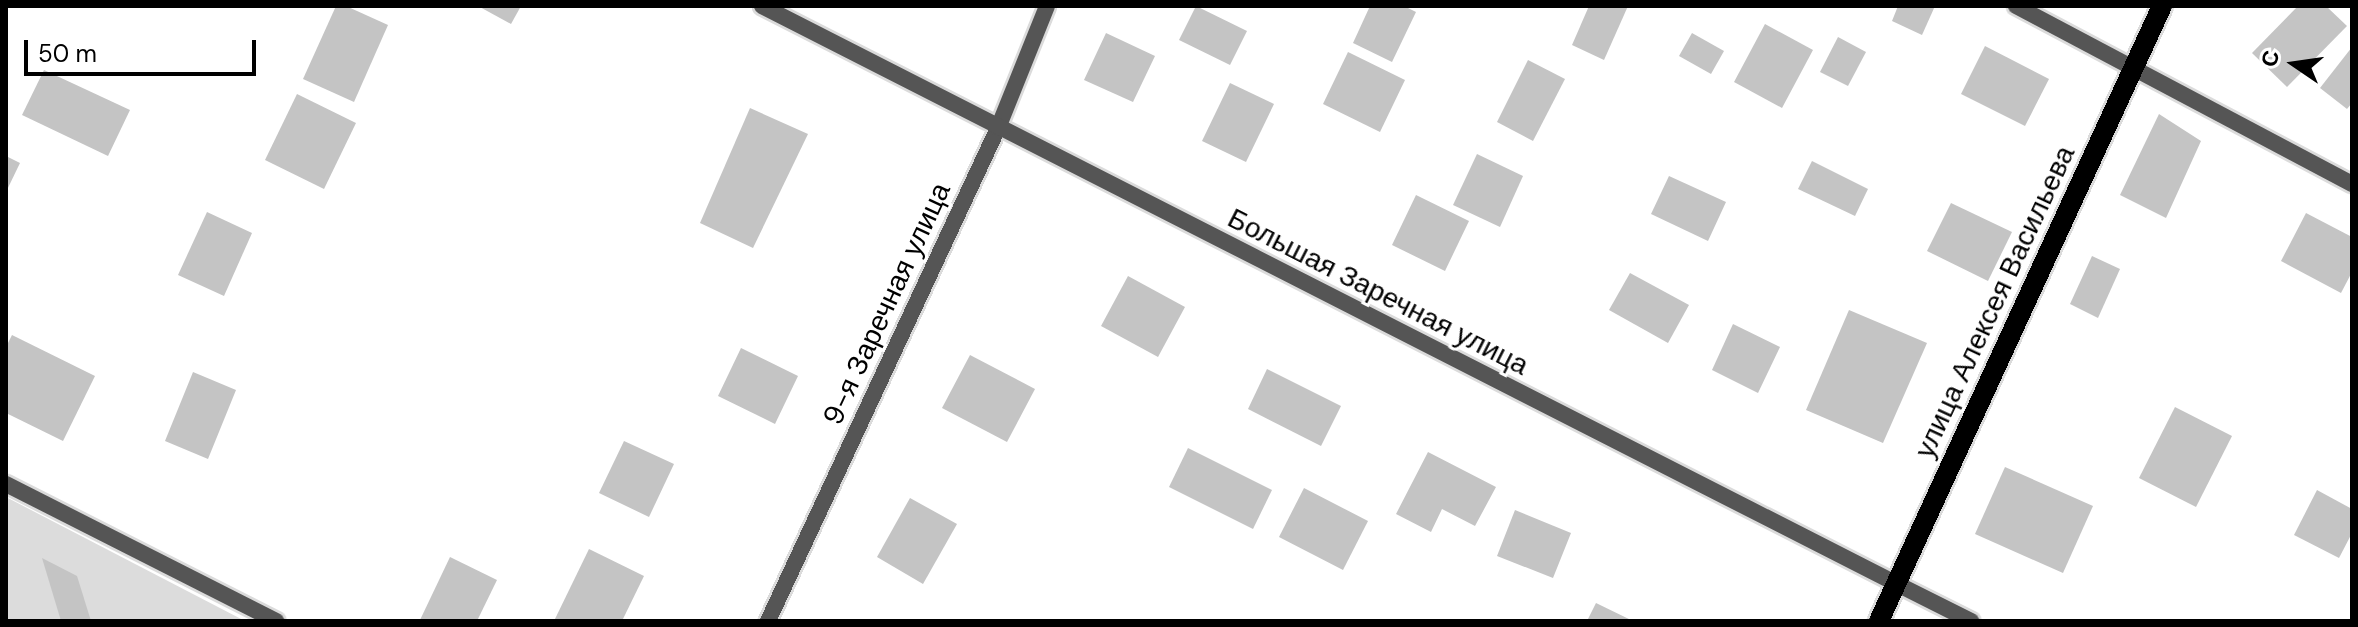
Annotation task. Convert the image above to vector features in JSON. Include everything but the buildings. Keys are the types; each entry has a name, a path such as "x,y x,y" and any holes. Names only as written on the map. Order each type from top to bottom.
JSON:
{"main road":[{"name":"улица Алексея Васильева","path":"1879,621 2162,6"}],"street":[{"name":"Большая Заречная улица","path":"762,6 1971,621"},
{"name":"9-я Заречная улица","path":"768,621 998,128 1047,6"},
{"path":"2016,6 2352,184"},
{"path":"2043,6 2050,24"},
{"path":"6,484 276,621"}],"shaded area":[{"path":"6,497 245,621 6,621"}]}
